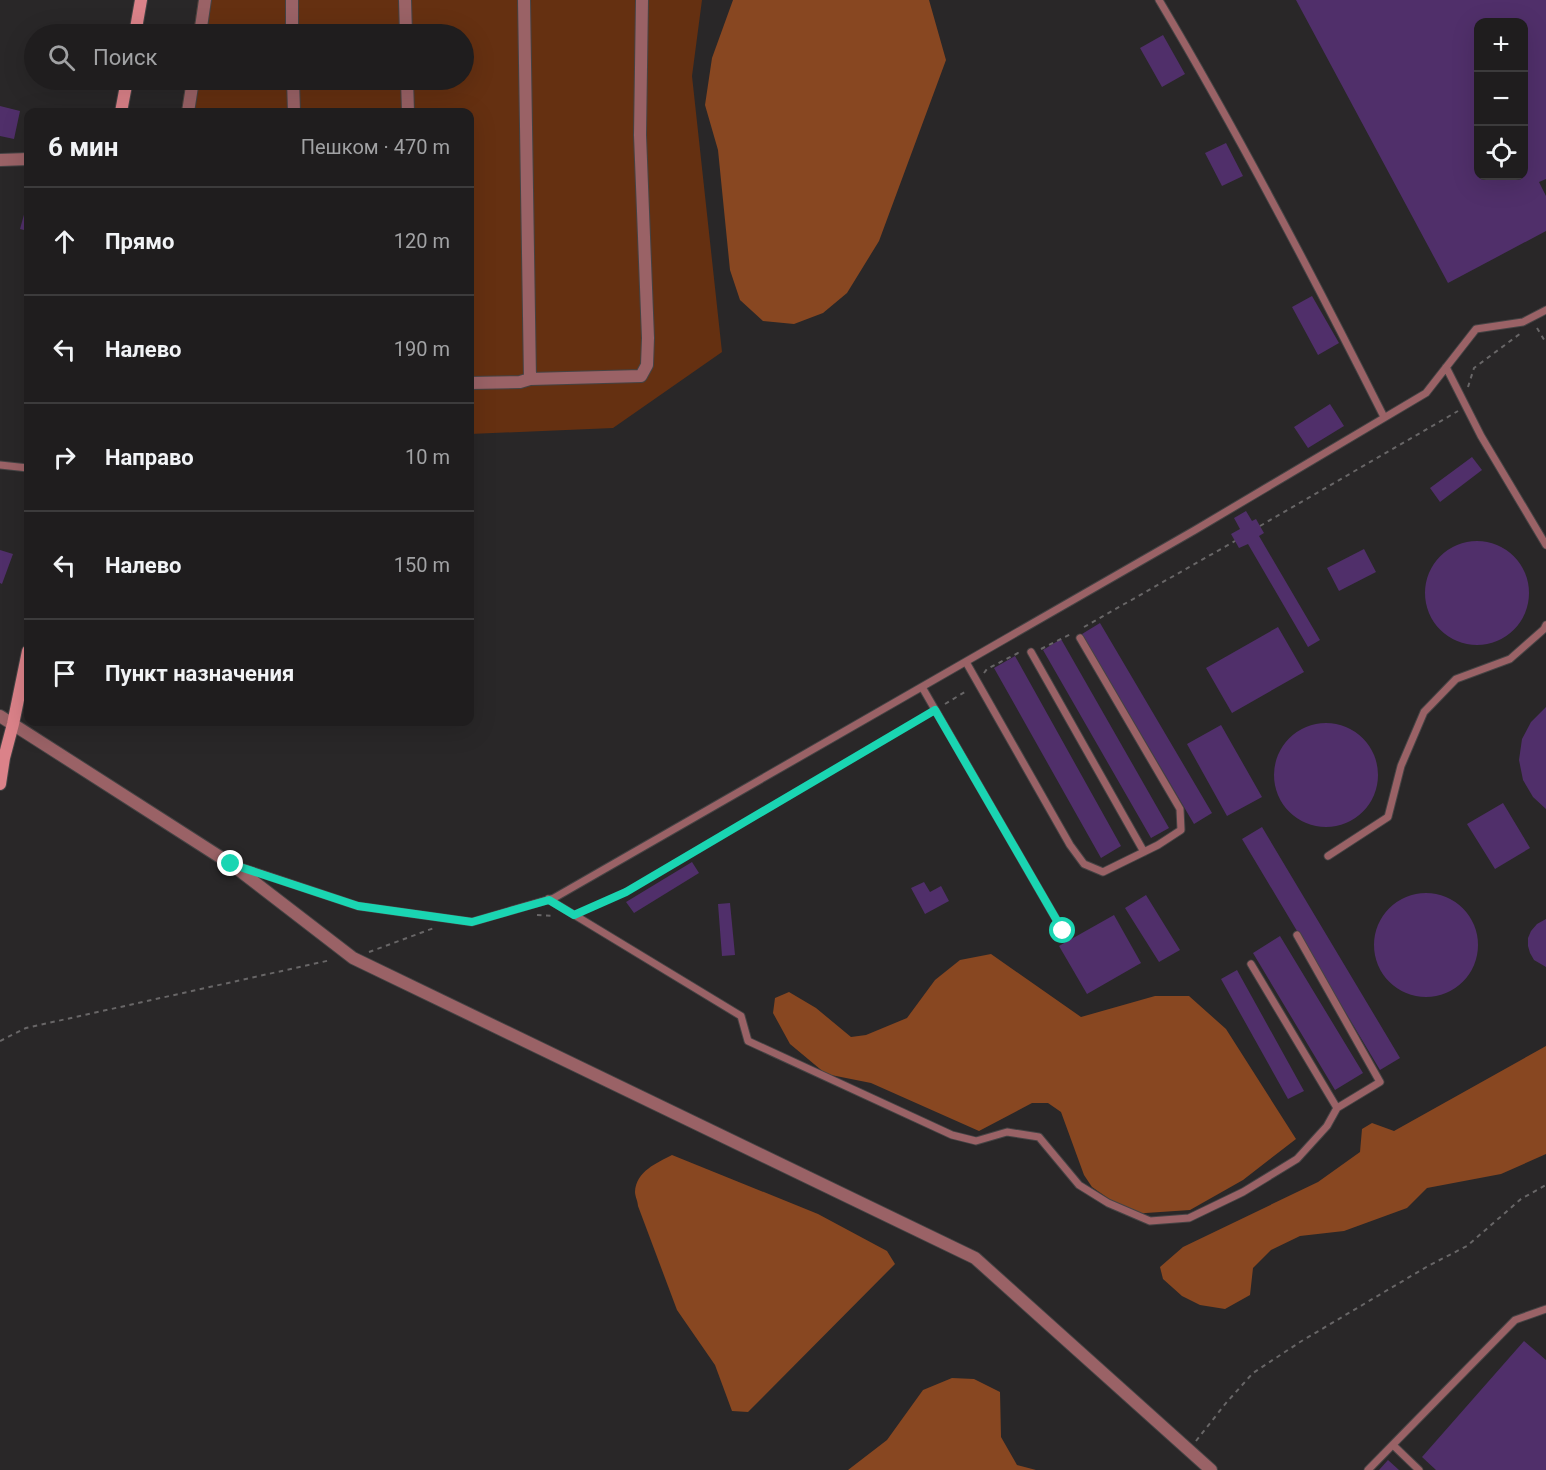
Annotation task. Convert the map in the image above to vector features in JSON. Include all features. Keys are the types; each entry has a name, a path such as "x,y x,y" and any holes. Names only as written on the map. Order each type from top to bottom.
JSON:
{"main road":[{"path":"137,24 141,0"},
{"path":"122,108 125,90"},
{"path":"0,784 24,670"}],"street":[{"path":"201,24 205,0"},
{"path":"291,0 292,24"},
{"path":"405,0 406,24"},
{"path":"524,0 530,379"},
{"path":"474,384 520,382 530,379 641,376 647,365 648,338 640,135 642,0"},
{"path":"189,108 191,90"},
{"path":"293,90 294,108"},
{"path":"407,90 408,108"},
{"path":"0,160 24,159"},
{"path":"0,716 231,864 353,958 975,1258 1211,1470"}],"lane":[{"path":"1160,0 1324,298 1384,417"},
{"path":"231,864 358,906 472,922 554,898 1205,525 1426,393 1476,330 1523,322 1546,310"},
{"path":"1446,367 1481,436 1546,545"},
{"path":"0,465 24,468"},
{"path":"1328,856 1388,818 1401,766 1424,712 1456,679 1510,659 1546,625"},
{"path":"966,662 1070,845 1084,864 1103,872 1158,845 1181,830 1180,809 1080,638"},
{"path":"1031,652 1144,852"},
{"path":"922,687 1063,931"},
{"path":"549,900 741,1016 748,1041 952,1135 976,1141 1006,1132 1039,1137 1079,1185 1108,1203 1150,1221 1190,1218 1243,1192 1297,1159 1327,1126 1337,1108 1380,1082 1297,935"},
{"path":"1251,964 1337,1108"},
{"path":"1368,1470 1515,1320 1545,1312"},
{"path":"1393,1445 1419,1470"}],"path":[{"path":"1534,324 1546,343"},
{"path":"1260,526 1460,409 1474,368 1526,330"},
{"path":"529,915 574,915 626,892 970,689 987,669 1018,653 1035,652 1076,631 1235,541"},
{"path":"0,1041 26,1028 325,960 353,958 456,920"},
{"path":"1189,1450 1253,1373 1300,1341 1428,1266 1467,1246 1521,1199 1546,1185"}],"shaded area":[{"path":"198,0 702,0 692,76 722,352 613,428 474,434 474,108 182,108 184,90 474,90 474,24 194,24"},
{"path":"733,0 929,0 946,60 879,241 847,293 823,313 794,324 763,321 740,300 730,270 718,150 705,105 712,58"},
{"path":"991,954 1081,1017 1155,996 1189,996 1226,1029 1296,1139 1243,1180 1190,1210 1131,1214 1092,1187 1084,1175 1061,1112 1048,1103 1032,1103 979,1131 871,1083 826,1074 790,1044 773,1013 775,998 789,992 816,1008 851,1037 866,1035 907,1018 935,980 960,960"},
{"path":"1546,1046 1546,1154 1501,1174 1427,1188 1407,1208 1344,1231 1300,1236 1271,1250 1253,1268 1250,1295 1225,1309 1200,1305 1182,1296 1163,1279 1160,1267 1183,1247 1318,1182 1360,1152 1362,1129 1372,1123 1394,1131"},
{"path":"672,1155 818,1214 887,1251 895,1264 748,1412 732,1411 715,1365 677,1310 638,1206 635,1192 639,1178 648,1169"},
{"path":"952,1378 974,1379 1000,1392 1001,1437 1017,1465 1036,1470 848,1470 887,1440 923,1390"}],"building":[{"path":"1296,0 1546,0 1546,179 1539,182 1546,196 1546,231 1448,283"},
{"path":"1163,35 1185,74 1162,87 1140,48"},
{"path":"0,106 20,111 14,139 0,136"},
{"path":"1226,143 1243,176 1222,186 1205,153"},
{"path":"24,215 24,230 20,229"},
{"path":"1312,296 1339,343 1318,355 1292,307"},
{"path":"1330,404 1344,426 1308,448 1294,427"},
{"path":"1472,457 1482,470 1440,502 1430,488"},
{"path":"1246,511 1252,521 1256,519 1264,533 1259,536 1320,640 1308,647 1248,544 1239,548 1231,534 1240,529 1234,518"},
{"path":"1477,541 1497,545 1506,550 1520,564 1525,573 1529,593 1525,613 1520,622 1506,636 1497,641 1477,645 1457,641 1448,636 1434,622 1429,613 1425,593 1429,573 1434,564 1448,550 1457,545"},
{"path":"1364,549 1376,572 1339,591 1327,568"},
{"path":"0,550 13,554 2,584 0,583"},
{"path":"1100,623 1212,813 1194,824 1082,634"},
{"path":"1278,627 1304,672 1232,713 1206,668"},
{"path":"1061,639 1169,828 1151,838 1043,650"},
{"path":"1015,656 1121,846 1101,858 994,668"},
{"path":"1546,707 1546,809 1533,797 1523,780 1519,760 1522,739 1531,722"},
{"path":"1326,723 1346,727 1355,732 1369,746 1374,755 1378,775 1374,795 1369,804 1355,818 1346,823 1326,827 1306,823 1297,818 1283,804 1278,795 1274,775 1278,755 1283,746 1297,732 1306,727"},
{"path":"1221,725 1262,797 1227,816 1187,744"},
{"path":"1503,803 1530,848 1495,869 1467,824"},
{"path":"1262,827 1400,1058 1380,1070 1242,839"},
{"path":"692,862 699,873 634,913 626,902"},
{"path":"924,882 930,892 941,886 949,901 925,914 911,888"},
{"path":"1426,893 1446,897 1455,902 1469,916 1474,925 1478,945 1474,965 1469,974 1455,988 1446,993 1426,997 1406,993 1397,988 1383,974 1378,965 1374,945 1378,925 1383,916 1397,902 1406,897"},
{"path":"1146,895 1180,950 1159,962 1125,908"},
{"path":"730,903 735,955 722,956 718,904"},
{"path":"1114,915 1141,963 1087,994 1059,946"},
{"path":"1546,919 1546,967 1534,960 1528,946 1528,938 1537,924"},
{"path":"1280,936 1363,1073 1335,1090 1253,953"},
{"path":"1237,970 1304,1091 1288,1099 1221,979"},
{"path":"1524,1341 1546,1360 1546,1470 1436,1470 1422,1457"},
{"path":"1388,1460 1399,1470 1379,1470"}],"route":[{"path":"231,864 358,906 472,922 549,900 574,915 626,892 935,710 1063,931"}]}
